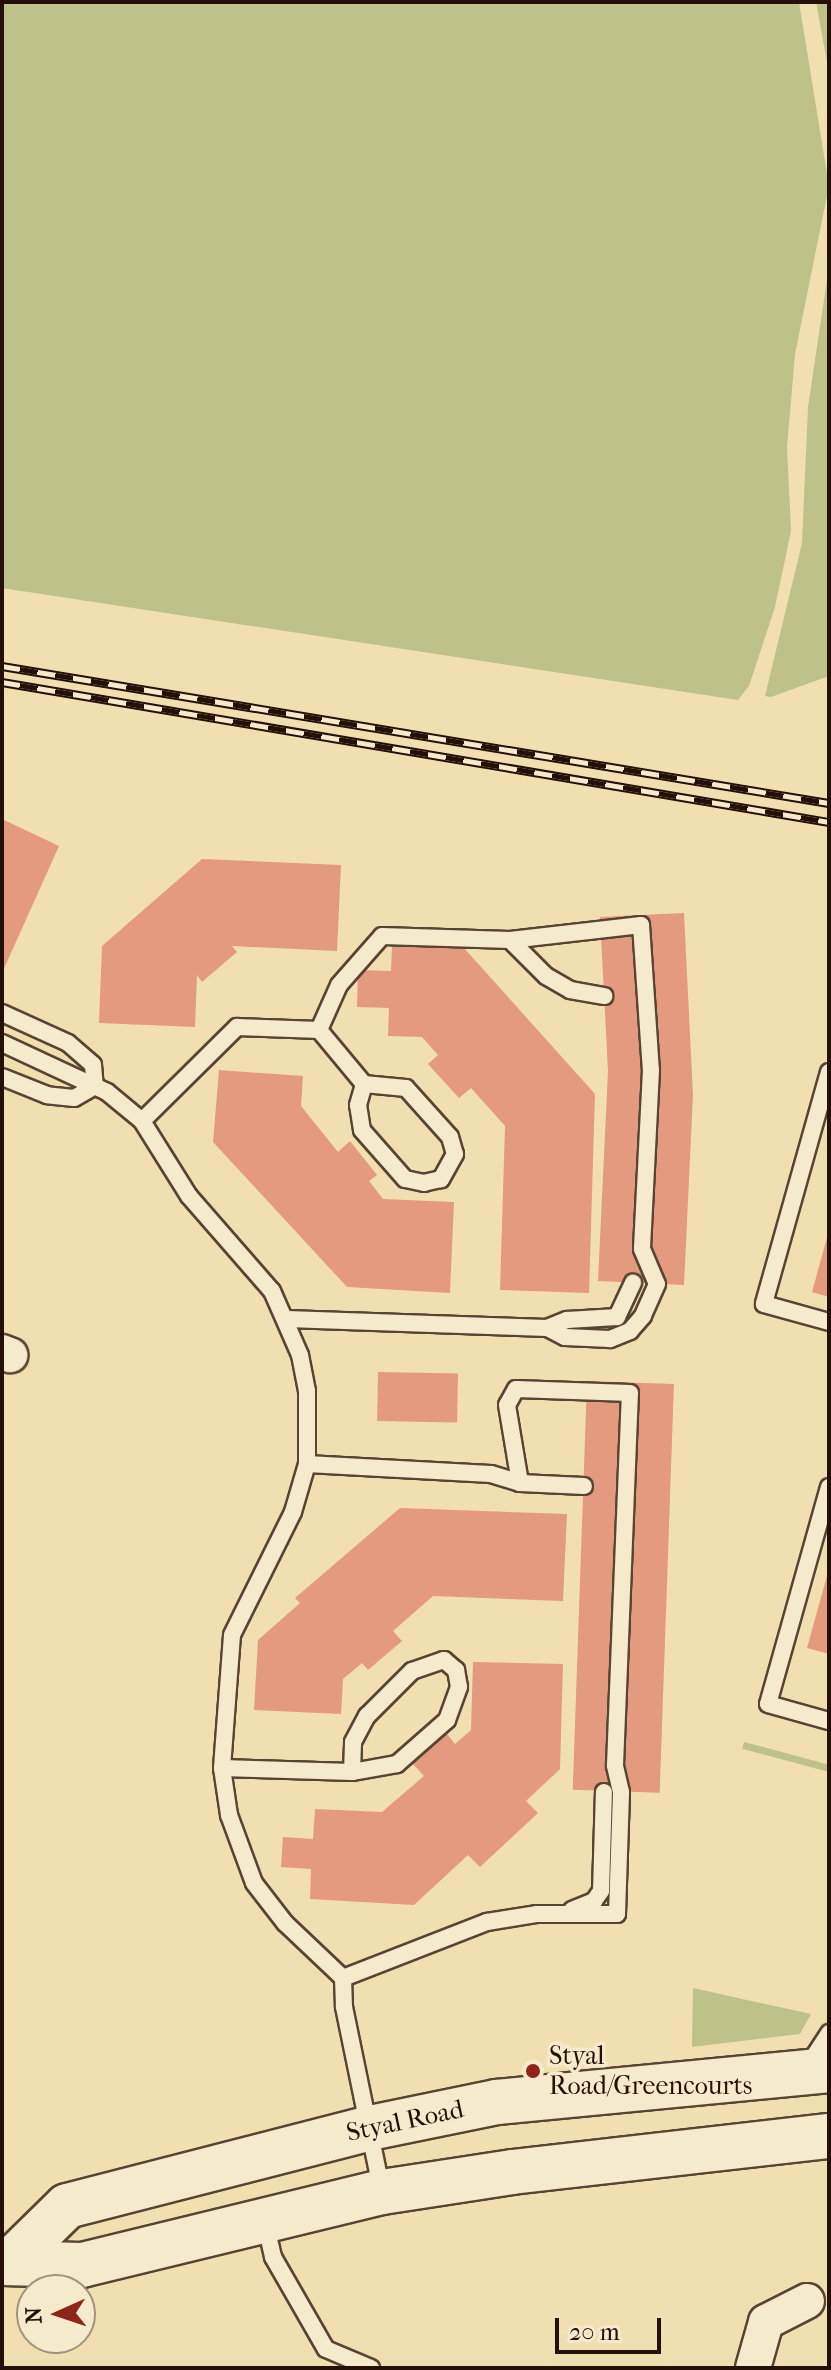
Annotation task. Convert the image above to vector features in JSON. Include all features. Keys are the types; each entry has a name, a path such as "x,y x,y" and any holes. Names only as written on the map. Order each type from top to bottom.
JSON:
{"main road":[{"name":"Styal Road","path":"5,2255 67,2206 370,2128 497,2102 829,2070"},
{"name":"Styal Road","path":"5,2255 82,2265 264,2218 382,2192 512,2172 829,2136"}],"street":[{"path":"753,2368 766,2322 807,2301"}],"lane":[{"path":"319,1030 339,985 382,936 510,940 641,925 651,1070 642,1249 657,1284 643,1316 630,1331 610,1339 565,1337 547,1328"},
{"path":"510,940 546,976 570,990 604,996"},
{"path":"2,1013 68,1043 93,1065 95,1086"},
{"path":"142,1121 237,1027 319,1030 364,1084 406,1088 450,1137 455,1154 441,1179 424,1183 405,1179 362,1130 358,1105 364,1084"},
{"path":"2,1043 122,1101 142,1121 189,1196 248,1258 287,1319 307,1391 307,1464 293,1512 232,1635 222,1768 229,1815 254,1883 285,1923 343,1978 344,2007 382,2192"},
{"path":"829,1072 764,1304 829,1322"},
{"path":"2,1077 47,1095 74,1098 95,1086"},
{"path":"287,1319 547,1328 567,1320 617,1317 633,1283"},
{"path":"343,1978 487,1922 567,1913 617,1914 621,1792 615,1765 630,1393 516,1389 507,1405 520,1483"},
{"path":"307,1464 491,1474 520,1483 584,1486"},
{"path":"829,1487 768,1704 829,1721"},
{"path":"222,1768 352,1772 397,1764 447,1720 459,1687 456,1670 444,1660 412,1671 367,1716 353,1742 352,1772"},
{"path":"567,1913 594,1901 601,1891 604,1792"},
{"path":"785,2073 811,2063 829,2033"},
{"path":"264,2218 273,2257 326,2349 371,2368"}],"green space":[{"path":"2,2 799,2 829,186 795,354 787,447 791,531 775,607 749,686 738,700 2,588"},
{"path":"816,2 829,2 829,73"},
{"path":"829,266 829,676 771,697 765,696 802,543 808,407"},
{"path":"744,1742 829,1765 827,1772 742,1749"},
{"path":"693,1988 811,2014 800,2034 692,2047"}],"building":[{"path":"2,819 59,846 2,973"},
{"path":"202,859 341,865 337,951 232,946 237,952 202,982 197,975 195,1027 99,1023 102,946"},
{"path":"684,913 693,1095 684,1285 598,1281 608,1071 600,917"},
{"path":"392,945 464,948 595,1094 589,1293 500,1290 505,1126 471,1088 459,1098 428,1064 438,1055 422,1037 388,1036 389,1008 357,1007 358,970 391,971"},
{"path":"219,1070 303,1076 301,1106 338,1152 350,1141 377,1175 369,1181 383,1199 454,1202 450,1293 347,1287 213,1142"},
{"path":"829,1234 829,1297 812,1292"},
{"path":"378,1372 458,1373 457,1422 377,1421"},
{"path":"587,1381 674,1384 660,1793 573,1790"},
{"path":"400,1508 567,1514 563,1601 433,1596 393,1631 402,1641 368,1670 362,1663 343,1679 341,1714 254,1710 258,1640 300,1603 295,1598"},
{"path":"829,1572 829,1654 807,1648"},
{"path":"473,1662 563,1664 560,1769 526,1801 538,1813 480,1867 468,1855 414,1905 310,1899 311,1869 281,1867 283,1837 313,1839 315,1809 382,1812 424,1776 412,1763 447,1734 455,1744 471,1730"}],"railway":[{"path":"2,666 829,803"},
{"path":"2,682 829,822"}],"place":[{"name":"Styal Road/Greencourts","path":"533,2071"}]}
